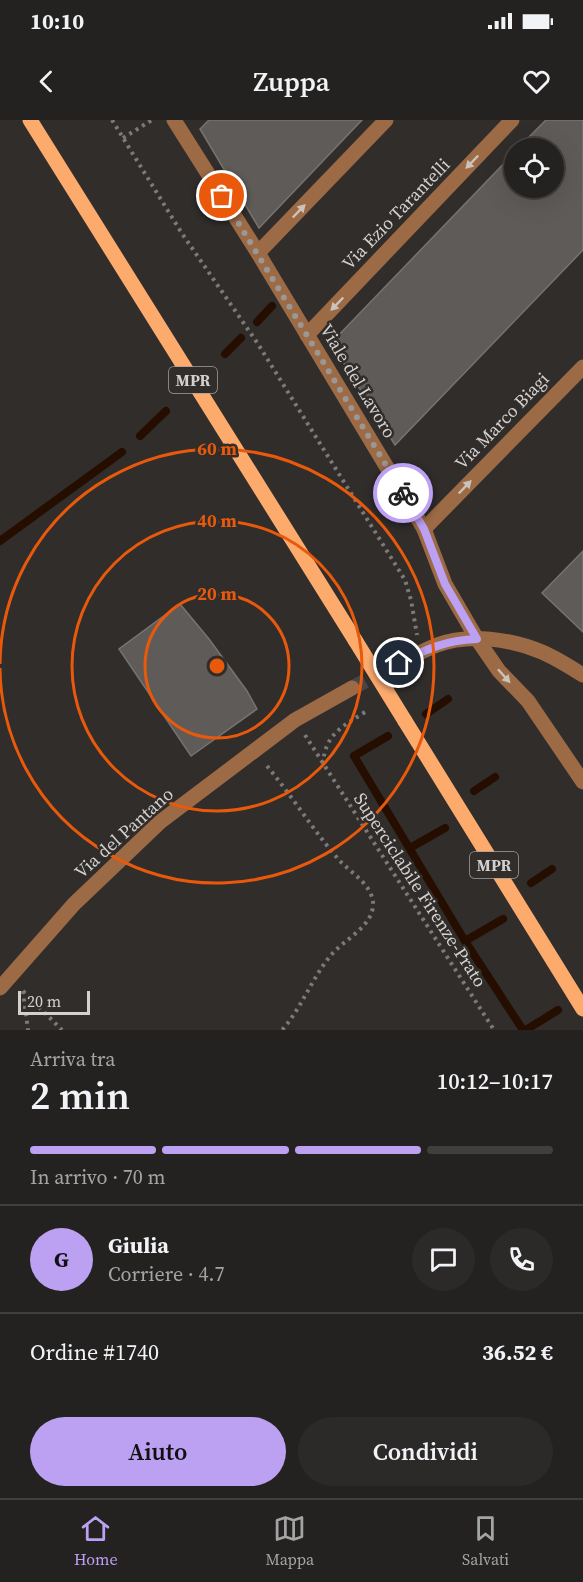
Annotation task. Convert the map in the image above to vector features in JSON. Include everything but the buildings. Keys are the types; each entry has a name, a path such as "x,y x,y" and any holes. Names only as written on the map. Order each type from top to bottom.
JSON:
{"main road":[{"name":"MPR","path":"30,120 583,1009"}],"street":[{"name":"Viale del Lavoro","path":"174,120 258,253 424,529 445,584 477,639 499,670 528,701 583,782"},
{"path":"258,253 386,120"},
{"name":"Via Ezio Tarantelli","path":"308,335 512,120"},
{"name":"Via Marco Biagi","path":"424,529 582,371"},
{"path":"399,663 424,650 457,639 477,639 520,644 544,653 583,675"},
{"name":"Via del Pantano","path":"5,983 74,904 160,822 295,720 352,688"}],"path":[{"path":"112,120 181,232 258,344 405,580 417,635 424,650"},
{"path":"123,138 152,120"},
{"path":"323,764 324,753 332,735 364,712"},
{"name":"Superciclabile Firenze-Prato","path":"295,720 494,1030"},
{"path":"255,751 340,860 368,888 373,906 365,923 348,941 333,952 308,987 291,1020 282,1030"},
{"path":"5,983 23,991 62,1030"},
{"path":"23,991 28,1030"}],"waterway":[{"path":"257,322 272,306"},
{"path":"225,354 241,338"},
{"path":"140,436 166,411"},
{"path":"0,541 122,452"},
{"path":"426,714 448,699"},
{"path":"388,736 354,756 465,941 523,1030"},
{"path":"474,791 495,777"},
{"path":"410,848 445,828"},
{"path":"531,883 552,869"},
{"path":"465,941 503,919"},
{"path":"526,1030 558,1010"}],"tunnel":[{"path":"352,688 399,663"}],"way so far":[{"path":"222,196 403,493"}],"route":[{"path":"399,663 438,644 457,639 477,639 445,584 424,529 403,493"}]}
